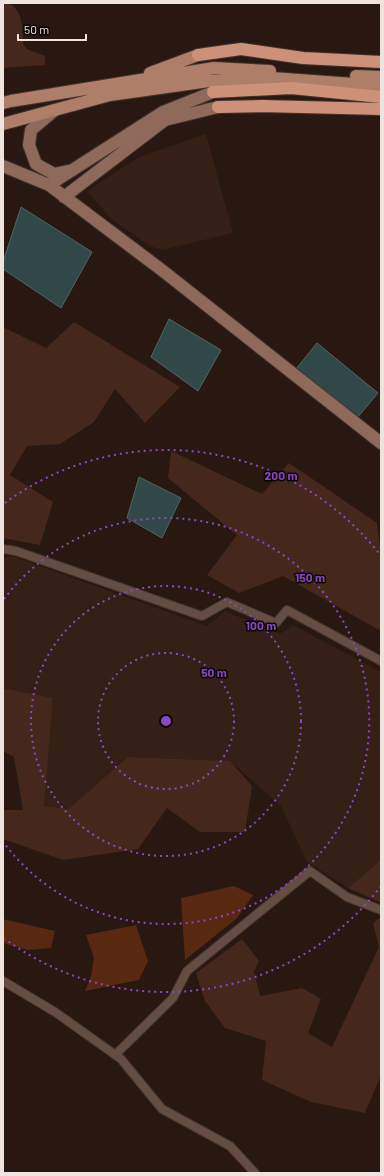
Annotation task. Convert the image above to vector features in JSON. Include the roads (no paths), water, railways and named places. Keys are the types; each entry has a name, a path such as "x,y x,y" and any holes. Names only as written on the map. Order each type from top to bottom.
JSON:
{"highway":[{"path":"198,55 241,49 303,58 381,62"},
{"path":"213,92 291,88 381,97"},
{"path":"218,107 262,106 381,109"}],"main road":[{"path":"126,82 198,55"},
{"path":"3,104 214,68 381,77"},
{"path":"3,124 110,95 208,81 272,78 381,86"},
{"path":"49,185 163,112 213,92"},
{"path":"64,196 165,120 218,107"},
{"path":"55,110 31,130 29,145 36,164 48,171 54,174 73,170"},
{"path":"3,166 49,185 170,276 381,443"}],"street":[{"path":"3,549 16,551 202,616 227,602 276,623 287,610 381,661"},
{"path":"115,1054 173,998 187,971 310,871 348,897 381,910"},
{"path":"3,981 55,1012 115,1054 121,1059 162,1109 230,1146 255,1173"}]}
